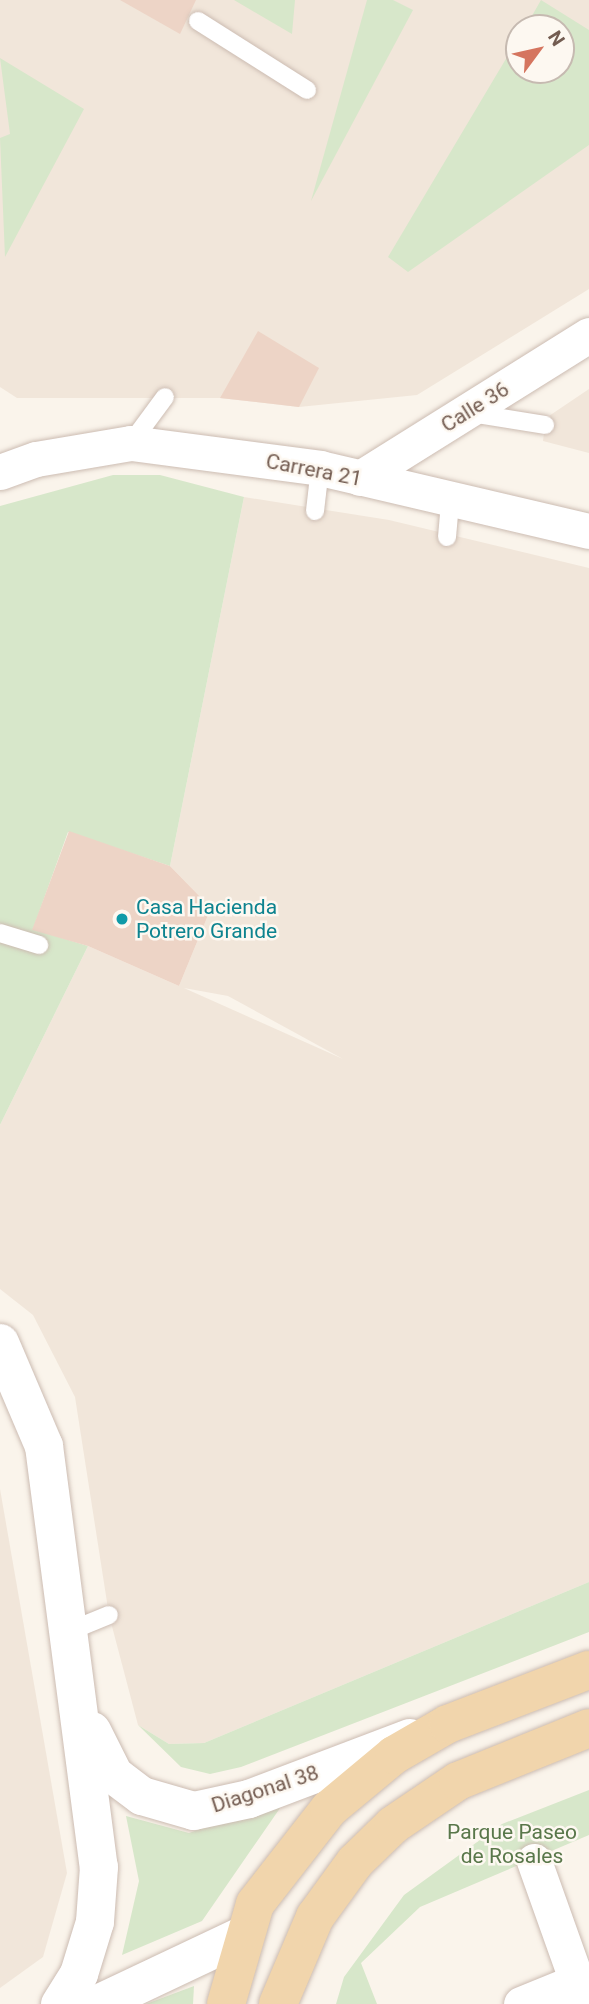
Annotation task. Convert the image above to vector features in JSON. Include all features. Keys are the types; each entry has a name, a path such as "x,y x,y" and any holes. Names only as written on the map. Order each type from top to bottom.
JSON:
{"main road":[{"path":"226,2004 242,1936 283,1861 329,1810 394,1755 448,1724 589,1670"},
{"path":"278,2004 315,1917 355,1862 393,1825 458,1781 589,1728"}],"street":[{"name":"Calle 36","path":"359,478 589,335"},
{"name":"Carrera 21","path":"0,472 36,459 131,443 320,468 589,531"},
{"name":"Diagonal 38","path":"0,1343 44,1446 82,1711 97,1898 79,1974 60,2004"},
{"name":"Diagonal 38","path":"82,1711 114,1775 142,1796 194,1811 249,1799 448,1724"},
{"path":"521,2004 581,1992 534,1861"},
{"path":"98,2004 242,1936"}],"lane":[{"path":"198,21 307,90"},
{"path":"131,443 165,397"},
{"path":"467,412 545,425"},
{"path":"315,511 320,468"},
{"path":"447,537 450,500"},
{"path":"0,933 38,945"},
{"path":"70,1632 109,1615"}],"shaded area":[{"path":"0,0 589,0 589,289 417,395 299,407 220,398 17,398 0,387"},
{"path":"589,389 589,453 543,441 546,418"},
{"path":"244,497 389,520 589,568 589,1582 204,1743 169,1744 138,1725 109,1615 75,1397 33,1315 0,1289 0,1125 88,946 179,986 211,908 170,866","holes":["184,988 228,996 343,1059"]},
{"path":"0,1489 67,1873 43,1957 0,1988"}],"green space":[{"path":"234,0 295,0 292,34"},
{"path":"367,0 393,0 413,10 311,201"},
{"path":"541,0 563,14 533,14"},
{"path":"575,21 589,30 589,145 408,272 388,257 505,61 505,84 575,84"},
{"path":"0,58 84,109 5,257 0,138 10,134"},
{"path":"113,475 160,475 244,497 170,866 68,832 33,929 88,946 0,1125 0,506"},
{"path":"589,1582 589,1632 241,1767 210,1774 181,1767 138,1725 169,1744 204,1743"},
{"name":"Parque Paseo de Rosales","path":"589,1790 589,1835 420,1907 361,1963 377,2004 336,2004 344,1977 404,1895 502,1824"},
{"path":"287,1798 202,1921 122,1955 139,1881 126,1816 189,1833"},
{"path":"194,1986 193,2004 146,2004"}],"building":[{"path":"120,0 196,0 180,34"},
{"path":"258,331 319,368 299,407 220,398"},
{"name":"Casa Hacienda Potrero Grande","path":"69,831 170,866 211,908 179,986 88,946 32,930"}],"place":[{"name":"Casa Hacienda Potrero Grande","path":"122,919"}]}
